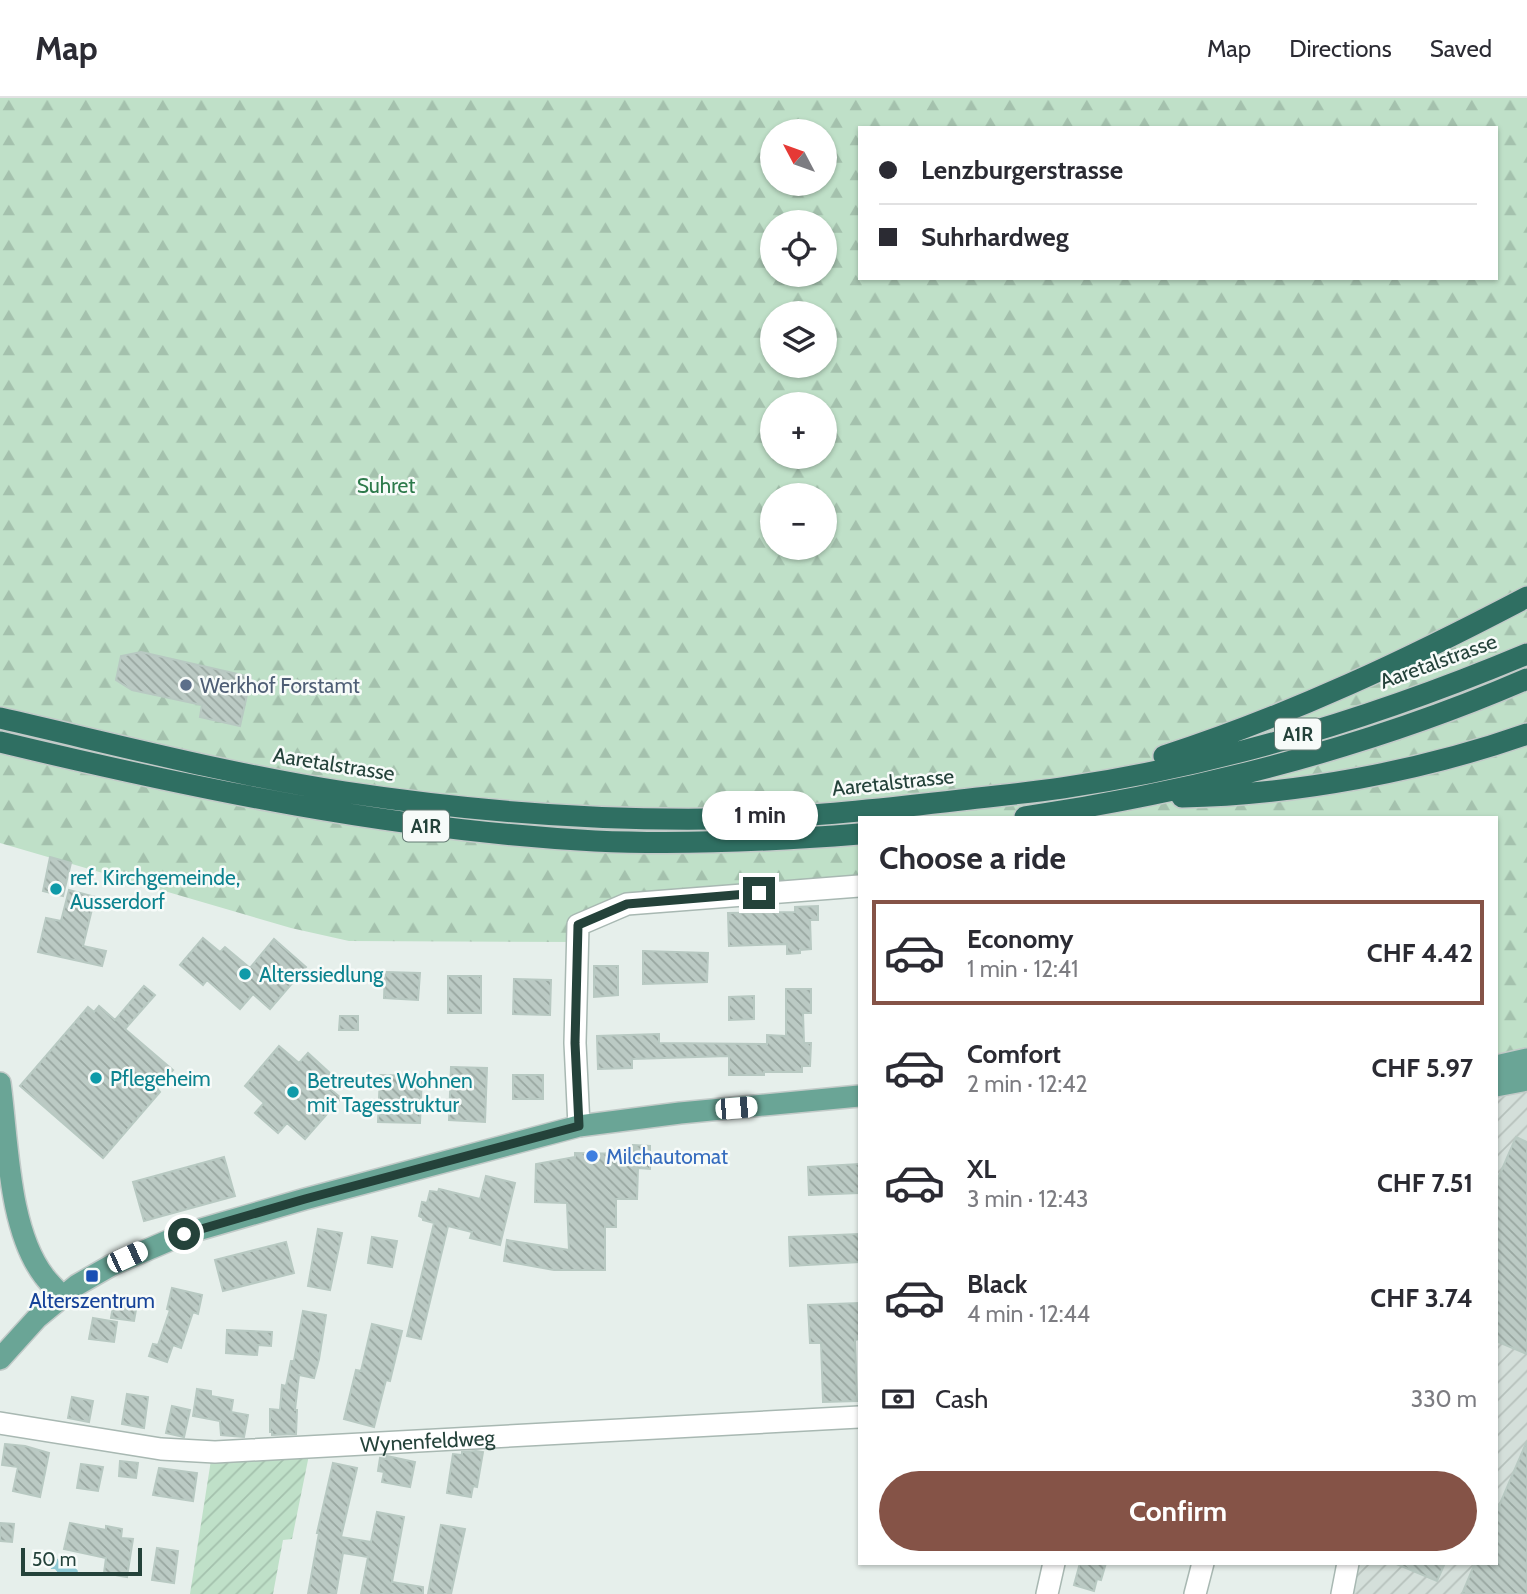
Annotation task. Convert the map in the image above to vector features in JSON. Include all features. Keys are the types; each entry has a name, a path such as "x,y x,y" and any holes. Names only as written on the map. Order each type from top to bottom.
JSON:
{"highway":[{"path":"1062,788 1194,746 1295,709 1408,659 1527,597"},
{"name":"Aaretalstrasse","path":"0,718 211,768 344,792 534,814 644,819 784,817 889,809 1062,788 1175,766 1296,734 1438,689 1527,654"},
{"name":"A1R","path":"1032,816 1138,798 1264,767 1352,742 1478,700 1527,679"},
{"path":"1138,798 1232,796 1324,783 1400,769 1527,734"},
{"name":"A1R","path":"0,742 220,792 480,832 595,841 697,843 762,842 858,834"}],"main road":[{"path":"1498,1066 1527,1059"},
{"path":"1498,1086 1527,1080"},
{"path":"0,1083 14,1199 25,1239 42,1274 62,1296"},
{"path":"0,1359 24,1331 62,1296 112,1265 176,1236 579,1126 680,1113 858,1096"}],"street":[{"path":"579,1126 575,1043 578,925 627,904 858,886"},
{"path":"1498,1096 1527,1089"},
{"name":"Wynenfeldweg","path":"0,1423 161,1449 215,1452 858,1417"},
{"path":"1047,1594 1054,1565"},
{"path":"1195,1594 1202,1565"},
{"path":"1342,1594 1348,1565"}],"shaded area":[{"path":"1527,1072 1527,1594 1342,1594 1348,1565 1498,1565 1498,1094"}],"green space":[{"name":"Suhret","path":"0,98 1527,98 1527,1072 1498,1078 1498,816 858,816 858,886 685,898 579,925 577,942 349,941 291,928 0,843"},
{"path":"309,1455 292,1539 283,1540 273,1594 190,1594 211,1460"}],"water":[{"path":"56,1557 59,1561 73,1565 78,1571 76,1575 59,1574 55,1569 51,1569 49,1560"}],"building":[{"name":"Werkhof Forstamt","path":"141,652 251,677 240,726 200,717 202,705 132,690 116,680 121,656"},
{"path":"50,857 71,863 63,896 43,891"},
{"path":"69,890 95,897 83,946 106,951 102,966 38,952 46,918 61,921"},
{"path":"818,906 818,920 810,920 811,949 787,954 787,944 729,946 728,913 795,912 795,907"},
{"name":"Alterssiedlung","path":"203,938 220,952 225,947 250,968 274,939 306,967 270,1009 253,994 240,1009 207,980 203,985 180,965"},
{"path":"643,951 708,953 707,982 643,984"},
{"path":"594,966 618,966 618,995 594,997"},
{"path":"385,972 420,973 418,1000 384,998"},
{"path":"448,976 481,976 481,1013 448,1013"},
{"path":"514,979 551,980 550,1015 513,1014"},
{"name":"Pflegeheim","path":"144,986 155,995 125,1029 173,1070 157,1088 160,1092 103,1158 20,1086 88,1007 94,1012 99,1006 115,1020"},
{"path":"786,989 811,989 811,1013 803,1013 804,1043 811,1043 810,1066 802,1066 802,1072 729,1075 729,1056 632,1059 632,1068 598,1069 597,1036 659,1034 659,1043 767,1044 767,1035 786,1036"},
{"path":"754,996 754,1019 729,1020 729,997"},
{"path":"340,1016 358,1016 358,1030 339,1030"},
{"name":"Betreutes Wohnen mit Tagesstruktur","path":"279,1046 299,1063 308,1053 330,1073 322,1082 341,1098 305,1139 287,1123 278,1133 255,1113 264,1103 245,1086"},
{"path":"451,1067 487,1068 485,1122 449,1120"},
{"path":"380,1075 422,1076 420,1123 378,1122"},
{"path":"513,1075 543,1075 543,1099 513,1099"},
{"path":"1516,1137 1527,1142 1527,1354 1498,1342 1498,1178"},
{"path":"633,1145 650,1146 650,1169 638,1168 637,1199 616,1199 616,1227 605,1227 605,1270 554,1270 504,1261 507,1240 569,1250 567,1203 535,1202 536,1164 575,1157 575,1153 633,1154"},
{"path":"224,1157 235,1196 144,1221 133,1182"},
{"path":"858,1164 858,1193 809,1195 808,1167"},
{"path":"486,1176 515,1183 500,1245 470,1238 472,1232 448,1226 421,1339 407,1336 434,1223 419,1216 422,1202 427,1203 430,1191 438,1192 439,1189 480,1199"},
{"path":"318,1229 342,1233 330,1290 308,1286"},
{"path":"858,1234 858,1262 790,1266 789,1237"},
{"path":"372,1237 397,1241 392,1267 368,1263"},
{"path":"286,1242 294,1273 223,1291 215,1260"},
{"path":"172,1288 202,1295 198,1314 193,1312 181,1348 173,1345 167,1362 149,1356 153,1344 158,1345 170,1310 167,1309"},
{"path":"114,1301 137,1304 134,1321 111,1318"},
{"path":"858,1303 858,1339 855,1340 857,1401 823,1402 821,1343 810,1343 808,1305"},
{"path":"303,1311 326,1315 319,1359 314,1378 299,1375 295,1410 296,1434 272,1435 270,1409 280,1410 282,1385 286,1386 291,1361 294,1361"},
{"path":"93,1318 117,1322 114,1342 89,1339"},
{"path":"372,1324 402,1331 390,1381 386,1380 374,1427 344,1419 356,1370 361,1371"},
{"path":"227,1330 272,1332 271,1346 258,1345 257,1355 226,1353"},
{"path":"197,1389 211,1391 211,1396 233,1400 231,1412 248,1415 244,1437 221,1435 220,1421 193,1416"},
{"path":"127,1394 148,1397 144,1428 122,1424"},
{"path":"72,1397 93,1401 89,1422 68,1418"},
{"path":"172,1406 190,1410 184,1437 166,1433"},
{"path":"1527,1441 1527,1594 1462,1594 1474,1565 1498,1565 1498,1508"},
{"path":"5,1444 49,1453 40,1497 13,1491 18,1467 2,1465"},
{"path":"462,1452 483,1452 477,1487 473,1486 471,1497 447,1493 453,1454 462,1455"},
{"path":"387,1456 415,1462 410,1487 382,1482 384,1472 378,1471 380,1458 386,1459"},
{"path":"120,1461 138,1463 136,1478 119,1476"},
{"path":"333,1463 357,1468 341,1537 371,1542 377,1512 404,1517 392,1582 423,1587 423,1594 361,1594 368,1557 343,1553 336,1594 308,1594 317,1533"},
{"path":"81,1464 103,1467 98,1491 77,1488"},
{"path":"159,1468 197,1473 193,1501 153,1495"},
{"path":"0,1523 14,1524 12,1542 0,1541"},
{"path":"70,1523 106,1530 106,1526 122,1529 121,1538 133,1539 127,1577 104,1573 106,1558 64,1549"},
{"path":"441,1525 465,1529 451,1594 428,1594"},
{"path":"157,1548 178,1551 174,1583 152,1580"},
{"path":"1079,1565 1105,1565 1094,1591 1074,1585"},
{"path":"1399,1565 1444,1565 1437,1581"}],"place":[{"name":"Werkhof Forstamt","path":"186,685"},
{"name":"ref. Kirchgemeinde, Ausserdorf","path":"56,889"},
{"name":"Alterssiedlung","path":"245,974"},
{"name":"Pflegeheim","path":"96,1078"},
{"name":"Betreutes Wohnen mit Tagesstruktur","path":"293,1092"},
{"name":"Milchautomat","path":"592,1156"},
{"name":"Alterszentrum","path":"92,1276"}],"route":[{"path":"184,1234 579,1126 575,1043 578,925 627,904 759,893"}]}
